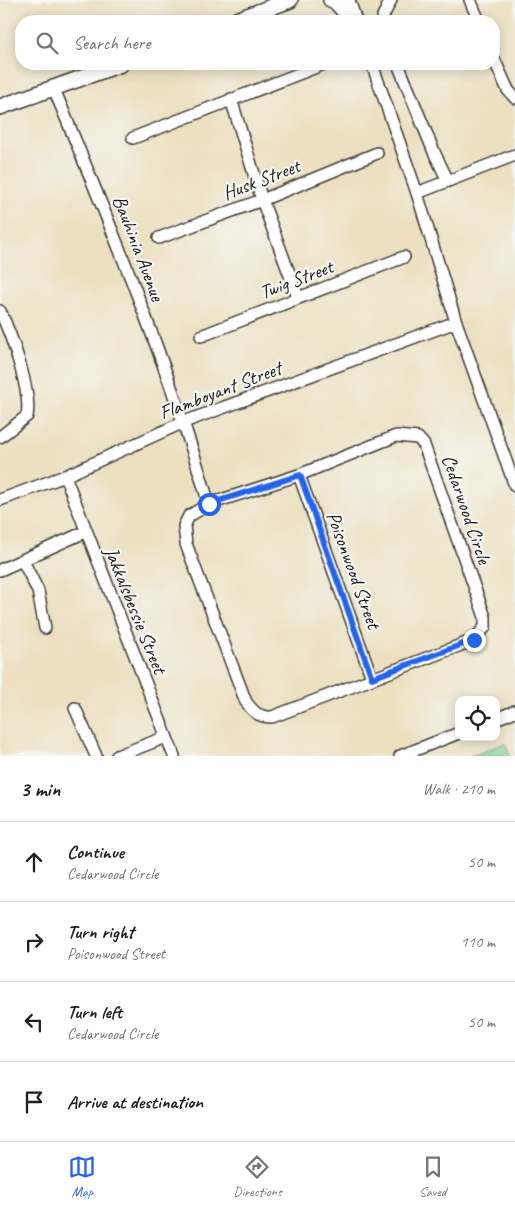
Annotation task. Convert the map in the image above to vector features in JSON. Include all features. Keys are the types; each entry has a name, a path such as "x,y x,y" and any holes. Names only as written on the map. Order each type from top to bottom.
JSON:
{"street":[{"path":"250,15 290,0"},
{"path":"331,0 349,15"},
{"path":"349,0 353,15"},
{"path":"384,15 391,0"},
{"path":"470,0 476,15"},
{"path":"0,107 105,70"},
{"path":"133,138 308,70"},
{"path":"374,70 416,193 456,322 515,486"},
{"path":"400,70 448,181"},
{"path":"499,70 508,90 515,98"},
{"name":"Bauhinia Avenue","path":"54,89 123,253 184,422"},
{"path":"231,99 262,200 298,297"},
{"name":"Husk Street","path":"159,238 262,200 377,153"},
{"path":"416,193 515,155"},
{"name":"Twig Street","path":"201,336 404,257"},
{"path":"0,311 22,375 29,407 27,416 0,437"},
{"name":"Flamboyant Street","path":"0,500 65,476 184,422 456,322"},
{"path":"184,422 209,504"},
{"name":"Cedarwood Circle","path":"396,436 418,438 424,445 485,617 485,627 482,633 474,640 272,717 262,717 253,712 246,702 186,544 184,526 189,516 209,504 300,475 396,436"},
{"name":"Poisonwood Street","path":"300,475 372,678"},
{"name":"Jakkalsbessie Street","path":"65,476 85,532 174,756"},
{"path":"0,570 85,532"},
{"path":"23,561 38,591 45,628"},
{"path":"76,708 96,756"},
{"path":"500,717 515,711"},
{"path":"400,756 455,735"},
{"path":"117,756 166,737"}],"green space":[{"path":"505,743 510,756 471,756"}],"route":[{"path":"209,504 300,475 372,678 474,640"}]}
